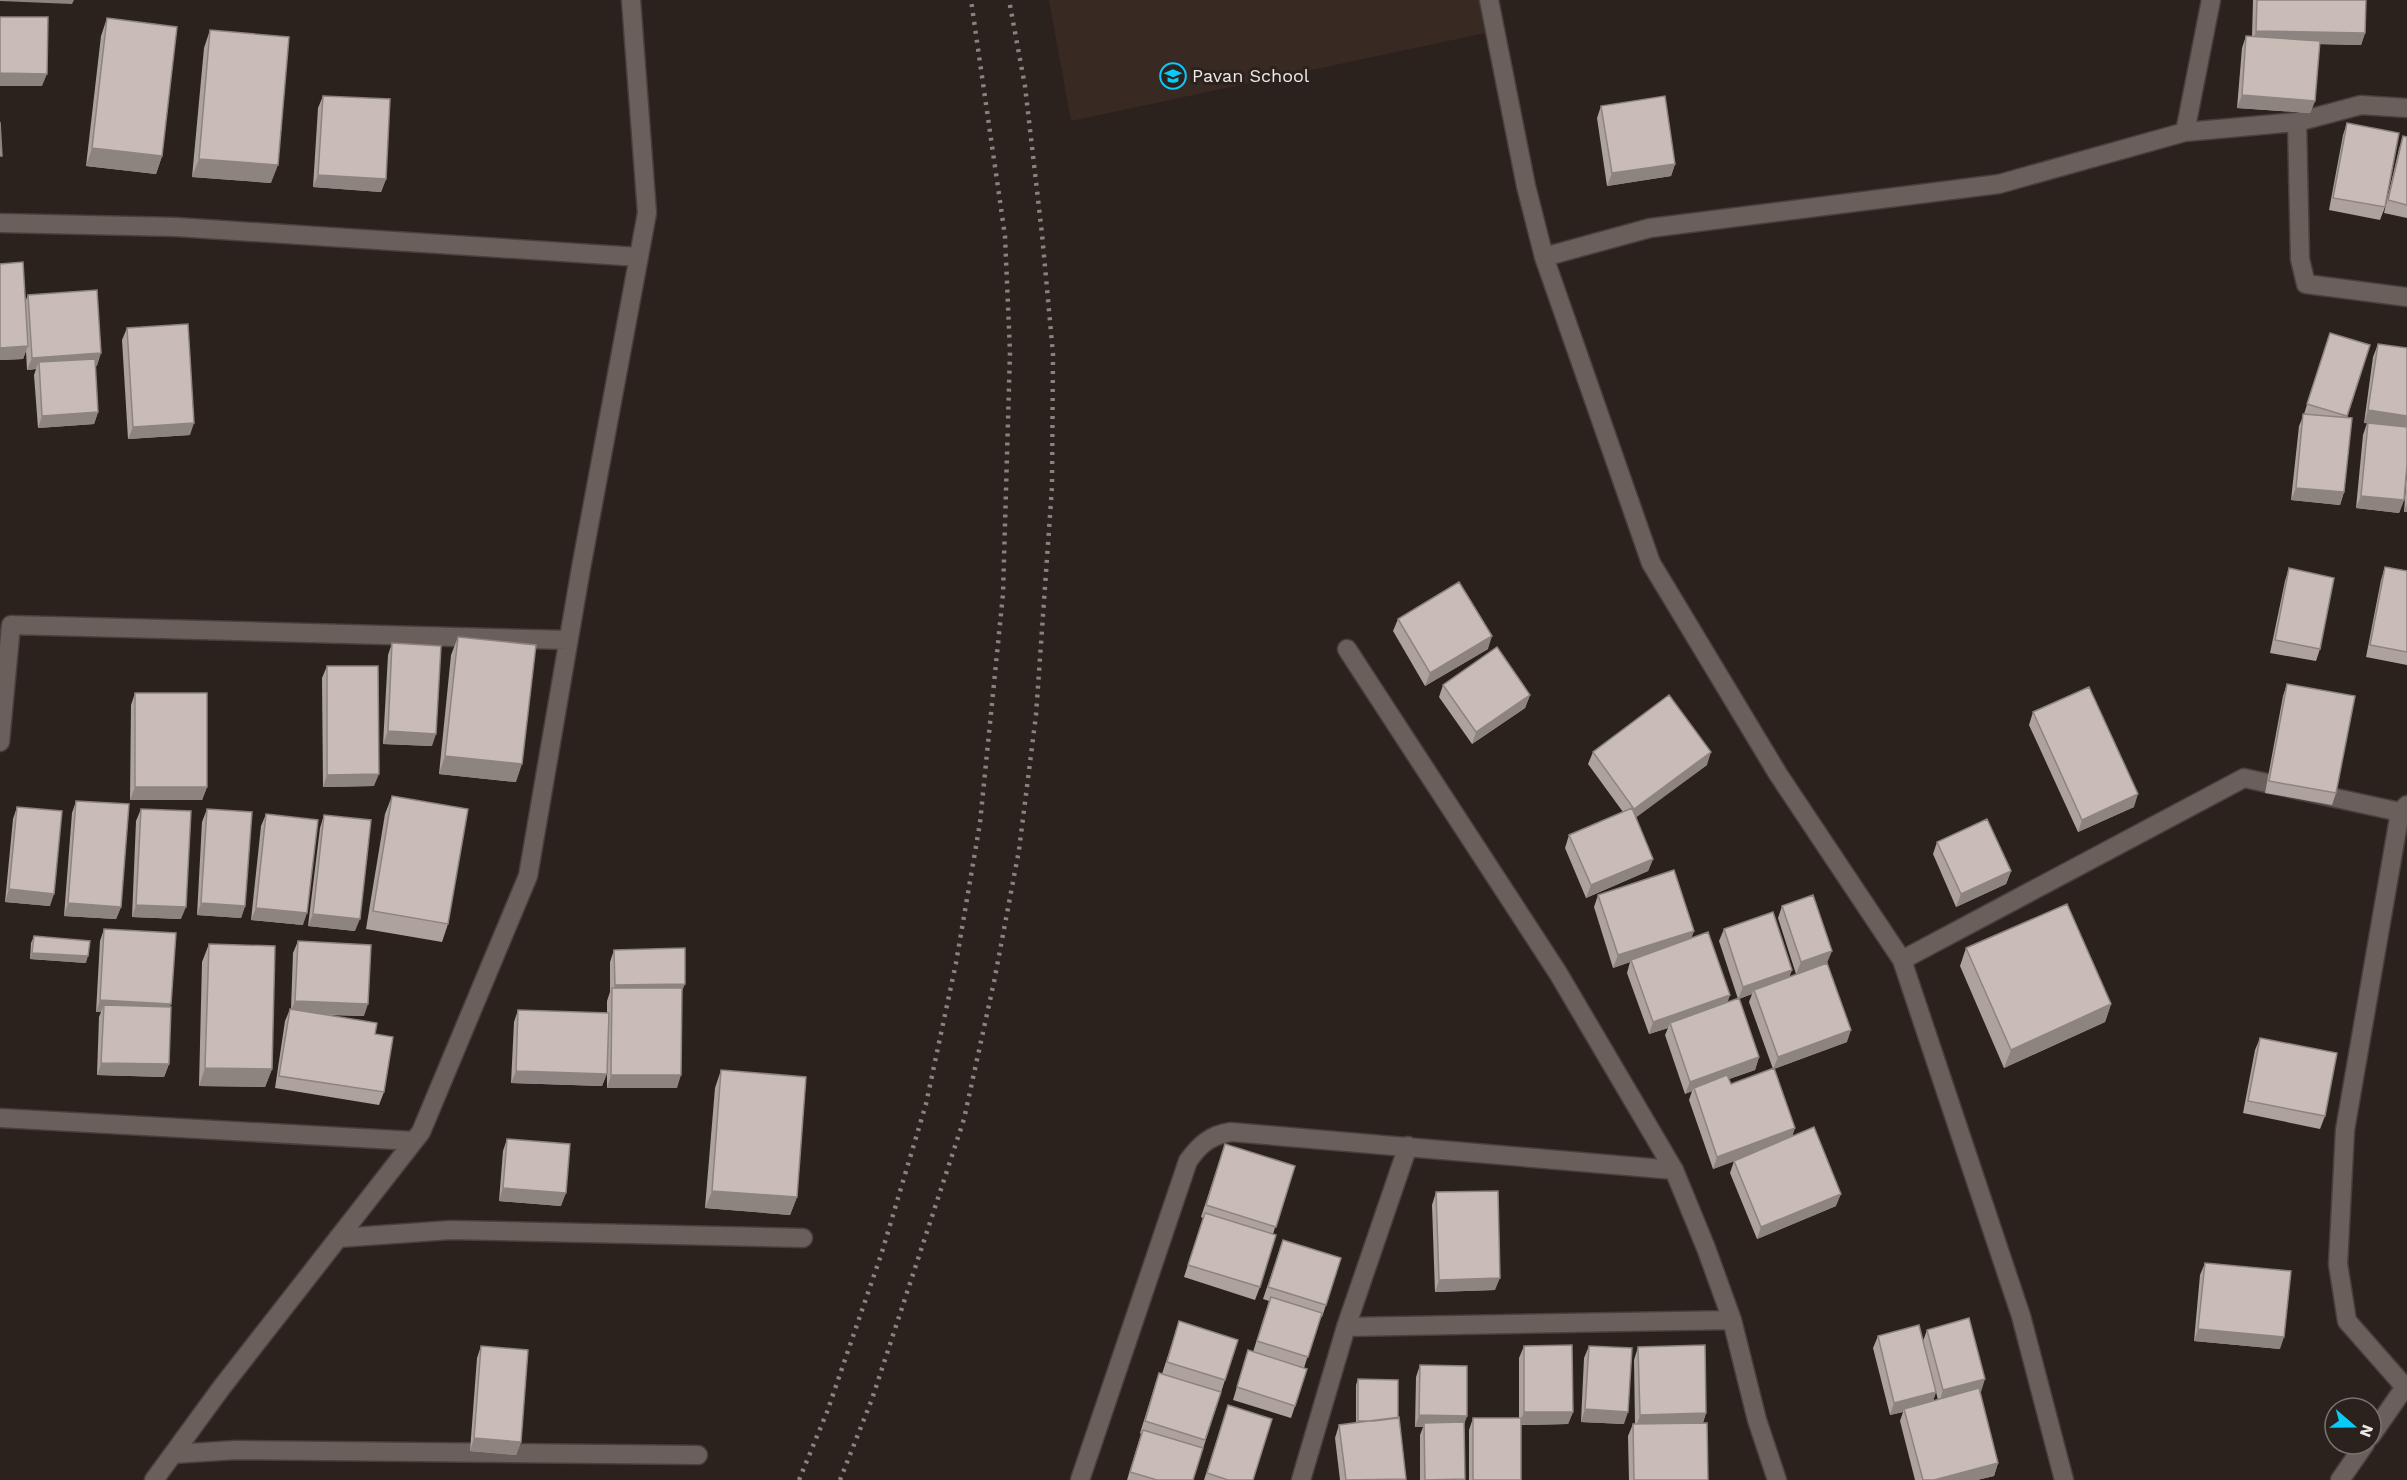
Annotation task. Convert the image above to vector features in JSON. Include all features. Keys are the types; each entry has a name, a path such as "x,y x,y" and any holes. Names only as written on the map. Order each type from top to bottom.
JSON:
{"street":[{"path":"154,1480 222,1387 420,1132 528,876 568,640 647,213 631,0"},
{"path":"1489,0 1526,186 1544,257 1651,563 1778,774 1902,960 2021,1316 2064,1480"},
{"path":"2185,132 2211,0"},
{"path":"1544,257 1650,228 1999,184 2185,132 2297,122 2361,105 2407,108"},
{"path":"2297,122 2300,259 2306,284 2407,297"},
{"path":"0,223 176,227 639,257"},
{"path":"0,742 11,625 568,640"},
{"path":"1347,649 1558,973 1674,1170 1732,1320 1757,1420 1777,1480"},
{"path":"1902,960 2244,778 2404,809 2345,1130 2338,1264 2347,1321 2406,1386 2383,1419"},
{"path":"0,1118 414,1141"},
{"path":"1080,1480 1188,1161 1199,1146 1215,1134 1231,1132 1674,1170"},
{"path":"1301,1480 1346,1327 1408,1146"},
{"path":"338,1238 451,1230 803,1238"},
{"path":"1346,1327 1732,1320"},
{"path":"173,1454 248,1450 698,1455"},
{"path":"2340,1480 2357,1456"}],"shaded area":[{"name":"Pavan School","path":"1049,0 1489,0 1495,31 1071,121"}],"building":[{"path":"2257,0 2366,0 2365,33 2256,31"},
{"path":"0,17 48,17 47,74 0,73"},
{"path":"107,18 177,27 162,156 92,148"},
{"path":"210,30 289,37 278,165 199,159"},
{"path":"2246,36 2320,41 2315,101 2242,95"},
{"path":"323,96 390,99 386,179 318,175"},
{"path":"1665,96 1675,164 1612,173 1601,106"},
{"path":"0,122 2,156 0,156"},
{"path":"2347,123 2399,133 2385,207 2333,198"},
{"path":"2403,136 2407,137 2407,205 2388,200"},
{"path":"23,262 28,346 0,348 0,264"},
{"path":"97,290 101,353 32,358 28,295"},
{"path":"188,324 194,423 133,427 127,328"},
{"path":"2330,333 2370,345 2347,416 2307,404"},
{"path":"2378,344 2407,348 2407,416 2368,410"},
{"path":"95,359 98,412 42,416 39,362"},
{"path":"2303,414 2352,418 2344,492 2296,488"},
{"path":"2368,423 2407,427 2404,500 2361,496"},
{"path":"2385,567 2407,571 2407,652 2370,645"},
{"path":"2289,568 2334,578 2320,649 2275,640"},
{"path":"1459,582 1492,636 1430,673 1398,619"},
{"path":"458,637 536,645 522,764 445,756"},
{"path":"392,643 441,646 436,734 388,731"},
{"path":"1497,647 1530,695 1476,732 1443,685"},
{"path":"327,666 378,666 379,774 327,775"},
{"path":"2287,684 2355,696 2336,793 2269,781"},
{"path":"2089,687 2138,794 2082,820 2033,712"},
{"path":"135,693 207,693 207,787 135,787"},
{"path":"1669,695 1711,752 1634,809 1593,752"},
{"path":"392,796 468,809 448,924 373,911"},
{"path":"76,801 129,804 121,907 68,903"},
{"path":"17,807 62,811 54,894 9,889"},
{"path":"1632,808 1653,859 1591,885 1569,835"},
{"path":"141,809 191,811 186,907 136,905"},
{"path":"207,809 252,812 245,906 201,903"},
{"path":"266,814 318,820 307,913 256,908"},
{"path":"324,815 371,820 360,919 313,914"},
{"path":"1987,819 2011,871 1961,894 1937,842"},
{"path":"1674,870 1694,931 1618,955 1598,895"},
{"path":"1813,895 1832,951 1801,962 1782,906"},
{"path":"2067,904 2111,1004 2011,1050 1966,948"},
{"path":"1773,912 1792,970 1743,987 1724,929"},
{"path":"104,929 176,933 171,1004 100,1000"},
{"path":"1708,932 1730,995 1653,1022 1631,960"},
{"path":"34,936 90,941 88,956 32,953"},
{"path":"298,941 371,945 368,1004 295,1001"},
{"path":"209,944 275,946 272,1069 205,1068"},
{"path":"685,948 685,984 615,985 614,950"},
{"path":"1827,963 1851,1030 1778,1057 1754,990"},
{"path":"612,988 682,988 681,1075 611,1075"},
{"path":"1739,998 1759,1057 1690,1082 1670,1023"},
{"path":"104,1005 171,1007 169,1064 101,1063"},
{"path":"290,1009 377,1023 375,1034 393,1037 384,1092 279,1076"},
{"path":"518,1010 609,1013 607,1074 516,1071"},
{"path":"2260,1038 2337,1053 2325,1116 2248,1101"},
{"path":"1774,1068 1795,1128 1717,1157 1694,1088 1727,1075 1731,1084"},
{"path":"721,1070 806,1077 797,1197 712,1191"},
{"path":"1814,1127 1841,1194 1761,1227 1734,1161"},
{"path":"507,1139 570,1144 566,1193 503,1188"},
{"path":"1225,1144 1295,1166 1276,1227 1206,1205"},
{"path":"1498,1191 1500,1278 1439,1280 1436,1192"},
{"path":"1205,1213 1276,1235 1260,1287 1188,1265"},
{"path":"1283,1240 1341,1258 1326,1305 1268,1287"},
{"path":"2205,1263 2291,1271 2284,1337 2198,1329"},
{"path":"1271,1297 1322,1313 1308,1357 1257,1341"},
{"path":"1969,1318 1985,1379 1943,1390 1927,1330"},
{"path":"1179,1321 1238,1340 1225,1380 1167,1362"},
{"path":"1919,1325 1936,1392 1894,1403 1878,1336"},
{"path":"1572,1345 1573,1412 1524,1412 1524,1346"},
{"path":"1705,1345 1706,1413 1640,1415 1638,1347"},
{"path":"481,1346 528,1350 521,1442 474,1438"},
{"path":"1589,1346 1632,1348 1628,1412 1585,1409"},
{"path":"1248,1350 1307,1369 1295,1406 1237,1387"},
{"path":"1420,1365 1467,1366 1467,1416 1419,1415"},
{"path":"1159,1373 1221,1392 1205,1440 1145,1421"},
{"path":"1358,1379 1398,1380 1398,1418 1358,1421"},
{"path":"1979,1388 1998,1463 1934,1480 1923,1480 1904,1409"},
{"path":"1228,1405 1272,1419 1253,1480 1228,1480 1207,1473"},
{"path":"1399,1417 1406,1479 1346,1480 1339,1425"},
{"path":"1473,1418 1521,1418 1521,1480 1473,1480"},
{"path":"1464,1422 1465,1479 1425,1480 1424,1423"},
{"path":"1707,1423 1708,1480 1634,1480 1633,1424"},
{"path":"1143,1430 1203,1448 1193,1480 1157,1480 1130,1472"}],"railway":[{"path":"799,1480 827,1412 882,1252 926,1104 956,963 980,823 1003,594 1010,352 1005,236 971,0"},
{"path":"840,1480 872,1399 964,1119 994,982 1019,850 1036,715 1052,487 1053,354 1025,86 1009,0"}],"place":[{"name":"Pavan School","path":"1173,76"}]}
